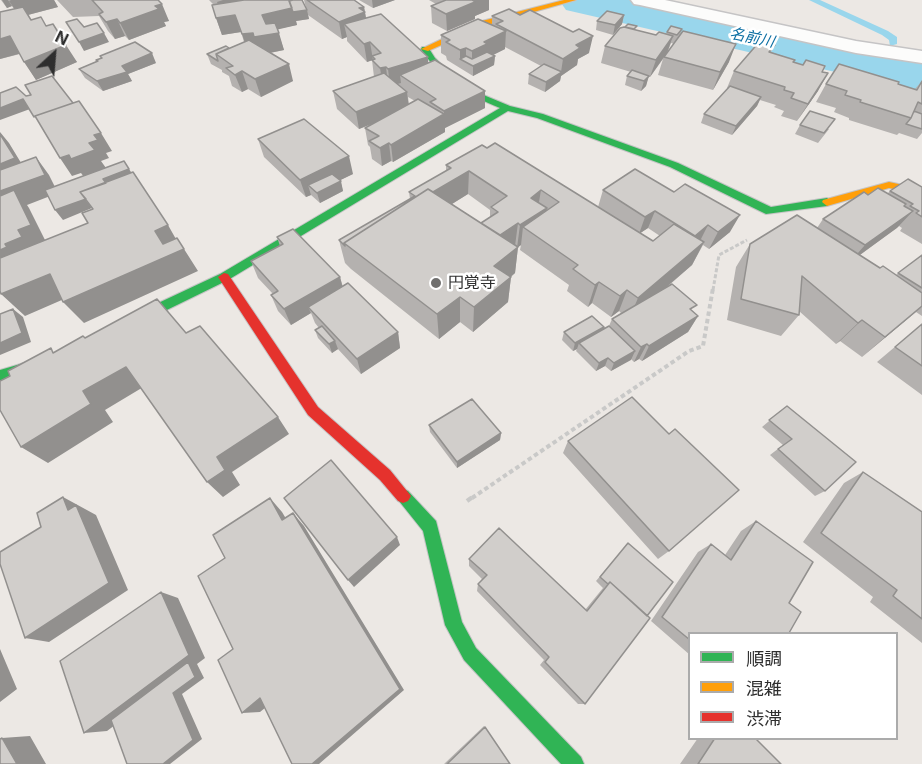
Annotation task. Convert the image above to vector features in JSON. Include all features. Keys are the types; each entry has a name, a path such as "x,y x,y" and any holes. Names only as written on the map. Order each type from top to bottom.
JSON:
{"street":[{"path":"572,0 481,24 425,49 428,58 442,71 486,101 540,116 674,165 770,211 812,206 889,185 922,192"},
{"path":"640,0 856,47 922,57"},
{"path":"110,332 224,277 507,108"},
{"path":"224,277 313,411 385,475 430,526 454,625 470,654 574,764"},
{"path":"0,376 47,362 68,352"}],"path":[{"path":"430,526 689,351 703,346 719,255 778,223 770,211"}],"building":[{"path":"92,0 158,0 162,4 155,6 159,9 120,23 117,19 106,22 99,14 103,12"},
{"path":"244,0 289,0 292,8 262,15 266,24 275,23 279,33 254,37 253,33 242,34 235,15 216,18 212,5"},
{"path":"302,0 307,10 293,12 289,1"},
{"path":"307,0 354,0 364,7 359,8 365,12 339,22"},
{"path":"446,0 475,2 446,14 431,6"},
{"path":"23,7 31,20 41,17 46,26 53,24 66,45 24,62 10,36 0,39 0,12"},
{"path":"509,9 520,15 530,10 573,32 579,29 593,36 576,45 580,48 563,59 496,24 503,21 492,16"},
{"path":"607,11 624,15 615,25 597,21"},
{"path":"381,14 428,57 388,69 380,68 372,60 375,59 372,56 381,53 370,42 364,44 344,24"},
{"path":"77,19 84,27 97,23 104,33 79,42 66,22"},
{"path":"478,19 506,31 472,51 466,48 460,50 446,42 450,40 441,35"},
{"path":"628,24 637,26 634,29 625,27"},
{"path":"671,26 682,29 677,35 667,32"},
{"path":"620,28 656,35 659,32 673,36 656,60 605,46"},
{"path":"683,31 736,44 720,72 664,57"},
{"path":"249,40 289,64 255,79 242,71 235,75 226,68 233,66 216,54"},
{"path":"760,41 775,45 769,52 795,60 793,62 803,65 806,60 825,66 822,72 828,73 808,104 791,98 794,93 784,90 785,87 734,71"},
{"path":"135,42 152,53 122,66 127,72 97,81 79,69 98,61 96,60 102,58 100,56"},
{"path":"226,46 229,48 216,54 218,61 207,54"},
{"path":"487,52 495,56 473,66 460,59 466,56 472,59"},
{"path":"435,60 485,91 444,111 430,102 436,99 400,75"},
{"path":"544,64 562,72 546,82 529,74"},
{"path":"839,64 899,82 898,84 917,90 922,81 922,104 918,102 911,118 845,95 847,91 826,84"},
{"path":"632,70 649,76 644,81 627,76"},
{"path":"384,73 407,92 356,112 333,91"},
{"path":"52,76 73,103 34,117 23,99 0,108 0,93 16,87 26,96 31,95 25,85"},
{"path":"730,86 761,97 736,126 704,114"},
{"path":"418,99 444,114 391,145 389,143 380,148 369,141 379,136 365,128"},
{"path":"79,101 101,133 94,135 98,140 89,143 95,150 71,159 69,155 60,158 35,116"},
{"path":"810,111 835,119 824,133 800,125"},
{"path":"914,111 922,114 922,129 906,124"},
{"path":"304,119 349,156 300,180 258,139"},
{"path":"0,134 15,158 0,164"},
{"path":"495,143 653,241 674,224 704,242 638,298 627,290 620,296 599,282 595,285 573,269 578,265 523,227 559,202 541,190 531,198 547,208 500,235 481,223 498,212 491,207 507,196 469,171 433,192 428,189 344,243 345,246 339,240 415,196 409,192 451,168 446,165 482,145 487,148"},
{"path":"36,157 45,175 0,191 0,170"},
{"path":"124,161 129,169 103,179 106,183 80,192 86,199 55,210 45,190"},
{"path":"635,169 674,192 685,184 740,215 718,232 708,225 695,236 655,211 645,217 603,190"},
{"path":"133,172 168,225 155,231 163,244 177,238 184,249 63,302 50,274 1,294 0,258 88,223 82,213 93,209 80,192"},
{"path":"332,174 341,181 317,193 308,185"},
{"path":"908,179 922,187 922,217 916,213 919,211 910,206 913,204 890,191"},
{"path":"878,188 906,204 904,206 913,211 865,245 823,219 864,192 868,195"},
{"name":"円覚寺","path":"428,189 518,247 494,266 511,277 474,307 460,297 437,314 344,243"},
{"path":"14,190 31,225 18,230 22,237 5,244 7,247 0,250 0,196"},
{"path":"797,215 880,268 883,266 922,293 922,306 885,337 862,320 858,323 802,276 799,315 741,299 750,244"},
{"path":"293,229 340,277 284,309 271,295 278,291 251,261 283,244 277,237"},
{"path":"922,255 922,288 898,273"},
{"path":"348,283 398,332 357,359 308,307"},
{"path":"672,284 697,305 690,309 698,316 649,346 647,344 641,347 612,319"},
{"path":"157,299 186,333 200,326 278,417 217,457 225,470 207,482 126,367 83,391 91,404 21,447 0,410 0,381 10,376 8,371 51,348 53,353 83,336 85,338"},
{"path":"13,309 22,333 0,343 0,314"},
{"path":"592,316 604,327 575,343 564,332"},
{"path":"922,324 922,366 895,347"},
{"path":"322,326 335,341 329,344 315,330"},
{"path":"609,326 635,351 614,363 608,358 599,363 579,343"},
{"path":"632,397 669,434 675,429 739,490 669,551 568,441"},
{"path":"472,399 501,433 457,462 429,425"},
{"path":"787,406 856,462 825,491 778,449 792,439 769,420"},
{"path":"331,460 397,537 348,580 284,498"},
{"path":"863,472 922,512 922,619 893,596 897,590 821,533"},
{"path":"63,497 68,510 76,505 109,583 25,638 0,564 0,552 41,527 37,513"},
{"path":"270,498 282,520 293,513 400,689 312,764 292,764 260,698 242,713 218,660 233,649 198,576 225,558 213,535"},
{"path":"756,521 813,562 789,603 801,612 790,632 688,632 688,638 662,617 711,544 731,560"},
{"path":"499,528 587,611 610,582 650,618 585,704 545,662 549,657 478,584 487,575 469,559"},
{"path":"628,543 673,582 647,616 610,582 608,584 600,577"},
{"path":"161,592 189,655 84,733 60,661"},
{"path":"188,662 195,677 173,693 193,740 163,764 127,764 111,720"},
{"path":"485,727 510,764 447,764"},
{"path":"2,738 17,764 0,764 0,739"},
{"path":"714,740 757,740 781,764 698,764"}],"waterway":[{"name":"名前川","path":"583,0 922,75"},
{"path":"813,0 885,33 894,39 893,44"},
{"name":"名前川","path":"887,68 889,59"}],"traffic: fast":[{"path":"124,325 224,277 507,108 483,98 450,78 432,60 425,49"},
{"path":"507,108 540,116 674,165 770,211 827,202"},
{"path":"0,376 51,360"},
{"path":"403,496 430,527 454,625 470,654 574,764"}],"traffic: slow":[{"path":"425,49 481,24 572,0"},
{"path":"827,202 889,185 922,192"}],"traffic: jam":[{"path":"224,277 313,411 385,475 403,496"}],"place":[{"name":"円覚寺","path":"436,283"}]}
